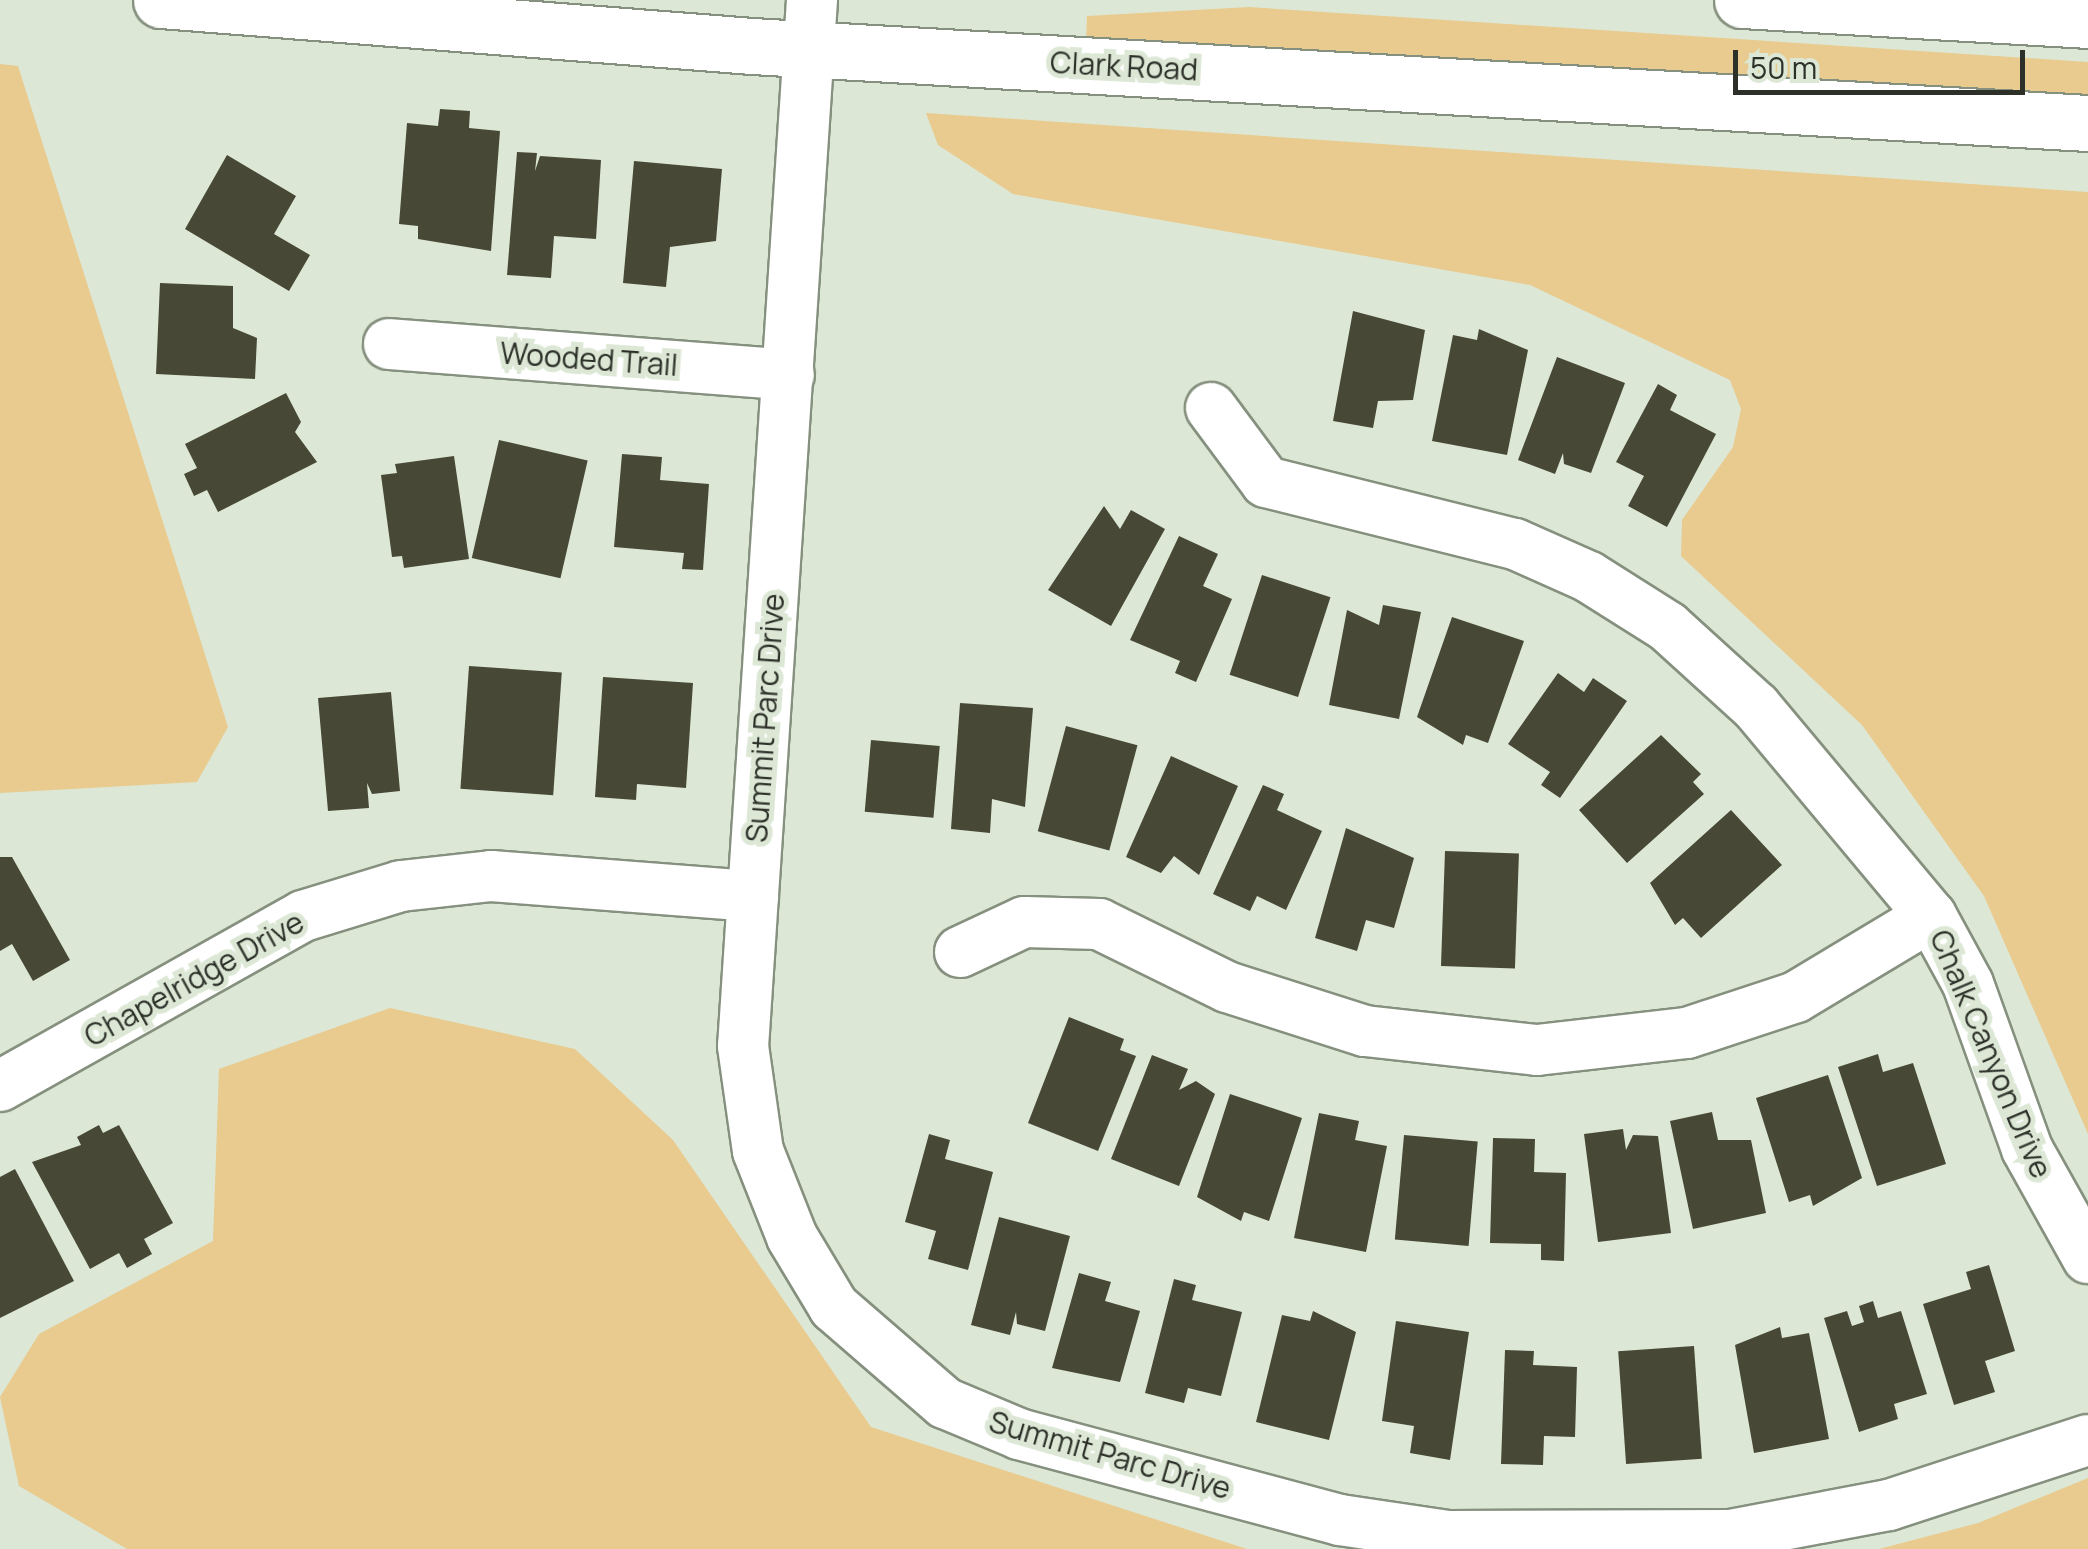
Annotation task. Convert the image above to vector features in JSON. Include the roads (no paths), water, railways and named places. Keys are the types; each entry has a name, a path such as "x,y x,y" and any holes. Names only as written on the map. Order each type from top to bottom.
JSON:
{"main road":[{"name":"Clark Road","path":"160,0 811,24 2088,123"},
{"path":"1742,0 1947,6 2088,20"}],"street":[{"name":"Summit Parc Drive","path":"811,24 743,1046 758,1150 792,1237 834,1307 889,1359 945,1403 1019,1434 1340,1520 1558,1543 1730,1534 1871,1508 2088,1440"},
{"name":"Wooded Trail","path":"389,344 789,375"},
{"name":"Chalk Canyon Drive","path":"1211,408 1266,482 1515,544 1668,627 1852,811 1931,916 1968,984 2026,1149 2088,1258"},
{"name":"Chapelridge Drive","path":"0,1086 303,916 400,886 491,876 752,896"},
{"path":"960,952 1024,922 1099,924 1227,986 1365,1030 1537,1050 1687,1033 1796,997 1931,916"}]}
